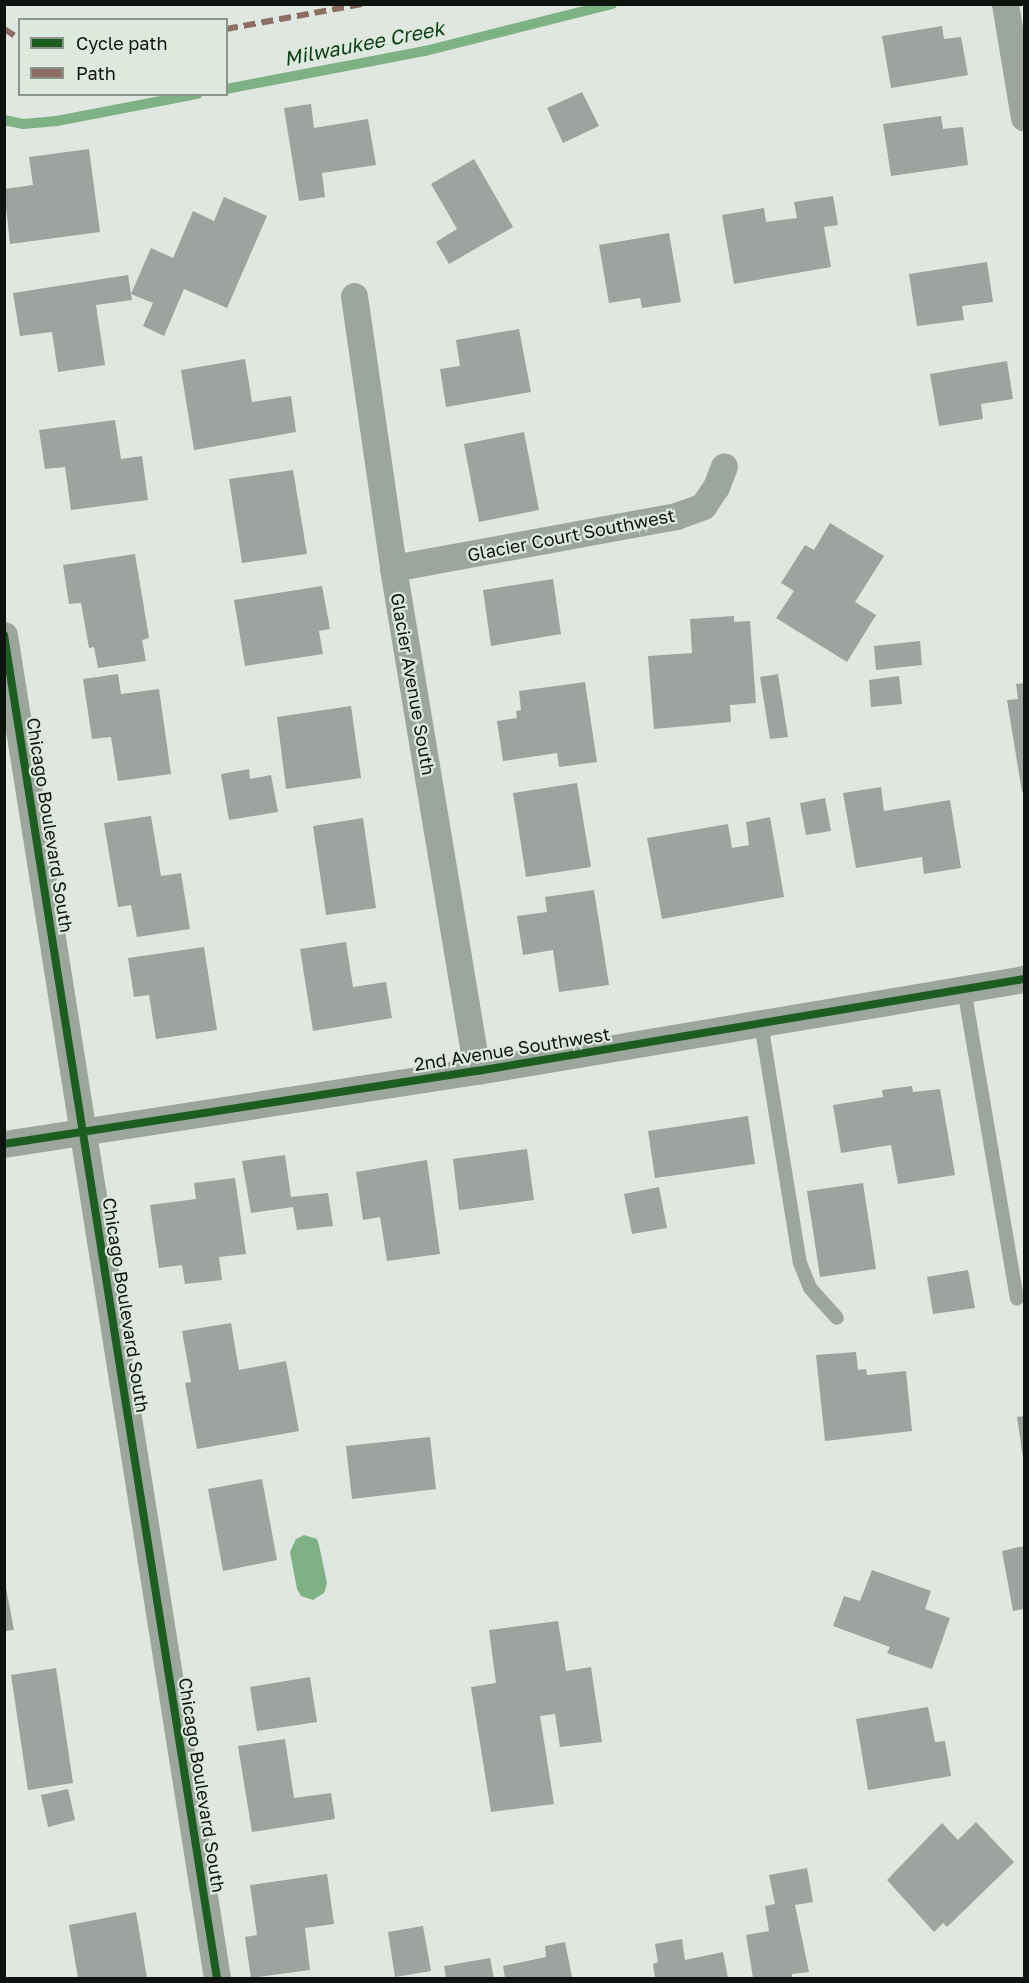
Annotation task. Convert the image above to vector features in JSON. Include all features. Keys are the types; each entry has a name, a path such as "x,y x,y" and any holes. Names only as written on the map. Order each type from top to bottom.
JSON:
{"street":[{"path":"1005,4 1024,117"},
{"name":"Glacier Avenue South","path":"354,296 393,568 477,1071"},
{"name":"Glacier Court Southwest","path":"393,568 676,516 703,506 716,488 724,466"},
{"name":"Chicago Boulevard South","path":"4,635 217,1978"},
{"name":"2nd Avenue Southwest","path":"4,1144 477,1071 1024,979"}],"lane":[{"path":"964,989 1017,1299"},
{"path":"761,1023 800,1263 810,1288 837,1318"}],"shaded area":[{"path":"304,1535 317,1539 327,1583 324,1593 313,1600 301,1596 297,1589 290,1552 296,1539"}],"building":[{"path":"942,26 944,39 961,37 968,75 891,88 882,36"},
{"path":"582,92 599,126 563,143 547,108"},
{"path":"311,104 314,128 368,119 376,165 322,173 325,197 299,201 284,108"},
{"path":"941,116 943,129 963,127 968,165 891,176 883,124"},
{"path":"89,149 100,232 10,244 4,189 33,185 29,157"},
{"path":"474,159 513,227 449,264 436,242 457,229 431,184"},
{"path":"833,196 838,225 824,227 831,267 734,284 722,215 764,208 766,222 797,218 794,202"},
{"path":"224,197 267,216 227,308 184,289 164,336 143,326 153,303 131,294 151,248 173,258 193,211 214,221"},
{"path":"669,233 681,302 642,308 640,298 609,303 599,245"},
{"path":"987,262 993,302 962,306 964,320 917,326 909,274"},
{"path":"128,275 132,300 96,305 105,365 58,372 52,332 20,336 13,293"},
{"path":"519,329 531,392 446,407 440,369 460,366 456,340"},
{"path":"245,359 252,402 291,396 296,432 194,450 181,370"},
{"path":"1007,361 1013,399 981,404 983,419 939,426 930,374"},
{"path":"115,420 121,459 142,456 148,500 71,510 65,467 45,469 39,430"},
{"path":"524,432 539,510 479,522 464,444"},
{"path":"293,470 307,554 242,563 229,479"},
{"path":"830,523 884,556 855,602 876,615 847,662 776,618 794,591 781,583 805,545 814,550"},
{"path":"135,554 149,638 142,640 146,661 98,668 94,647 89,648 81,603 69,604 63,565"},
{"path":"553,579 561,634 491,646 483,590"},
{"path":"322,586 330,629 319,631 323,654 245,666 234,600"},
{"path":"734,616 734,622 750,621 756,703 730,705 731,722 654,729 648,656 692,653 690,619"},
{"path":"920,641 922,665 876,670 874,646"},
{"path":"118,674 121,694 159,689 171,774 118,781 111,737 92,739 83,679"},
{"path":"778,674 788,737 770,739 760,677"},
{"path":"899,676 902,704 871,707 869,680"},
{"path":"585,682 597,762 559,767 557,753 503,761 497,721 517,718 516,711 521,710 519,691"},
{"path":"1024,683 1024,791 1022,792 1007,700 1018,699 1016,684"},
{"path":"351,706 361,778 286,789 277,717"},
{"path":"249,769 250,779 271,775 278,812 229,820 221,774"},
{"path":"577,783 591,867 526,877 513,793"},
{"path":"881,787 884,811 950,800 961,868 924,874 922,857 856,868 843,793"},
{"path":"825,798 831,831 806,835 800,803"},
{"path":"151,816 161,876 181,873 190,929 137,937 131,905 118,907 104,823"},
{"path":"770,817 784,897 662,919 647,838 728,824 732,848 749,845 746,822"},
{"path":"363,818 376,908 326,915 313,826"},
{"path":"594,890 609,985 559,992 553,950 523,955 517,916 547,912 545,897"},
{"path":"346,942 353,987 386,982 392,1018 313,1031 300,949"},
{"path":"204,947 217,1030 156,1039 149,995 134,997 128,958"},
{"path":"912,1086 913,1092 940,1089 955,1175 898,1184 891,1145 841,1153 833,1105 883,1097 882,1090"},
{"path":"748,1116 755,1164 655,1178 648,1131"},
{"path":"527,1149 534,1200 459,1210 453,1159"},
{"path":"285,1155 291,1197 328,1193 333,1226 297,1230 293,1207 251,1213 242,1161"},
{"path":"427,1160 440,1254 387,1261 380,1217 363,1220 356,1172"},
{"path":"235,1178 246,1254 219,1257 222,1280 185,1284 182,1265 159,1268 150,1205 196,1199 194,1183"},
{"path":"863,1183 876,1269 820,1277 807,1191"},
{"path":"659,1187 667,1228 632,1234 624,1194"},
{"path":"968,1270 975,1308 933,1314 927,1277"},
{"path":"231,1323 239,1370 286,1361 299,1431 197,1449 185,1383 191,1382 182,1331"},
{"path":"856,1352 858,1370 866,1369 867,1375 906,1371 912,1431 825,1441 816,1355"},
{"path":"1024,1416 1024,1458 1023,1458 1017,1417"},
{"path":"430,1437 436,1489 352,1499 346,1446"},
{"path":"262,1479 277,1560 223,1571 208,1489"},
{"path":"1024,1546 1024,1609 1013,1611 1002,1551"},
{"path":"872,1570 931,1591 925,1609 950,1618 932,1669 887,1653 890,1647 833,1626 844,1596 860,1601"},
{"path":"4,1577 14,1630 4,1631"},
{"path":"558,1621 566,1671 591,1667 602,1742 560,1747 555,1714 540,1716 554,1804 491,1812 471,1687 496,1683 489,1630"},
{"path":"56,1668 73,1783 28,1790 11,1675"},
{"path":"310,1677 317,1722 257,1731 250,1687"},
{"path":"928,1707 935,1742 945,1741 951,1776 868,1790 856,1719"},
{"path":"285,1739 294,1798 331,1793 335,1819 252,1832 238,1746"},
{"path":"68,1789 75,1820 48,1827 41,1795"},
{"path":"976,1822 1014,1862 947,1927 943,1923 934,1932 887,1880 942,1823 958,1840"},
{"path":"807,1868 813,1902 795,1905 809,1972 792,1974 792,1978 753,1978 746,1935 769,1931 765,1906 775,1904 769,1875"},
{"path":"327,1874 334,1924 305,1928 310,1970 251,1978 245,1937 257,1935 250,1885"},
{"path":"136,1912 147,1978 78,1978 69,1925"},
{"path":"423,1926 431,1971 395,1977 388,1932"},
{"path":"682,1939 685,1960 723,1952 728,1978 655,1978 653,1964 658,1962 655,1944"},
{"path":"565,1942 572,1977 505,1978 503,1966 546,1957 545,1946"},
{"path":"490,1958 494,1978 446,1978 444,1966"}],"waterway":[{"name":"Milwaukee Creek","path":"228,89 425,51 612,4"},
{"name":"Milwaukee Creek","path":"4,120 23,124 57,121 187,96"}],"marked path":[{"path":"228,29 362,4"},
{"path":"4,29 18,38"}],"cycle path":[{"path":"4,635 217,1978"},
{"path":"4,1144 477,1071 1024,979"}]}
